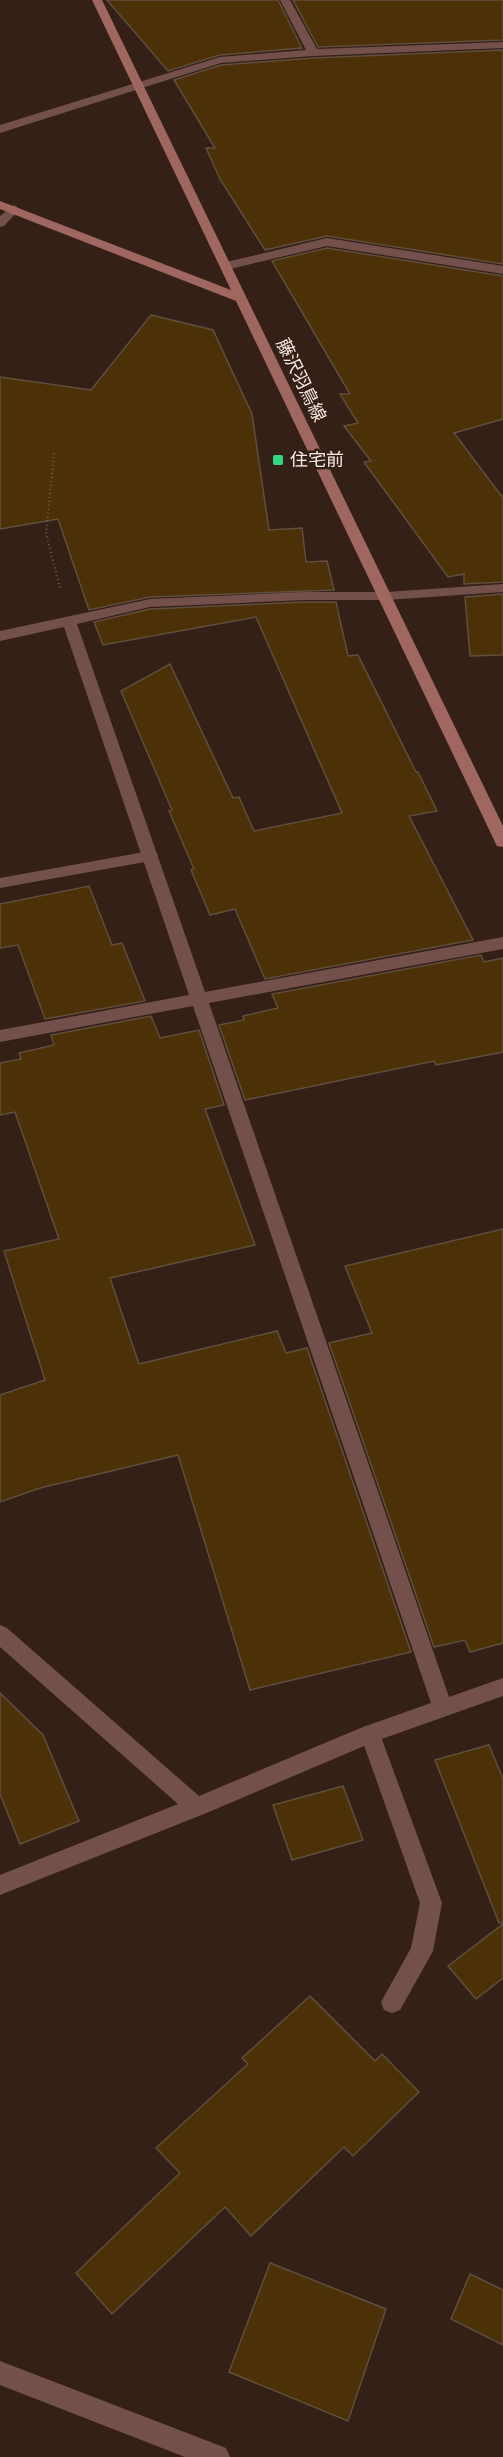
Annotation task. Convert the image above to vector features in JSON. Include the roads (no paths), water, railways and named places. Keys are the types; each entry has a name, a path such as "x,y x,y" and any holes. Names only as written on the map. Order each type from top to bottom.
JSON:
{"street":[{"name":"藤沢羽鳥線","path":"97,0 503,842"},
{"path":"285,0 313,53"},
{"path":"0,129 139,87 161,76 220,60 313,53 503,45"},
{"path":"0,205 239,298"},
{"path":"0,223 14,209"},
{"path":"226,266 327,242 503,270"},
{"path":"0,636 150,603 304,596 386,596 503,588"},
{"path":"69,621 442,1706"},
{"path":"0,884 150,856"},
{"path":"0,1036 503,943"},
{"path":"0,1634 196,1807"},
{"path":"0,1885 196,1807 369,1734 442,1706 503,1687"},
{"path":"369,1734 431,1903 422,1951 392,2002"},
{"path":"0,2373 217,2457"}],"place":[{"name":"住宅前","path":"278,460"}]}
